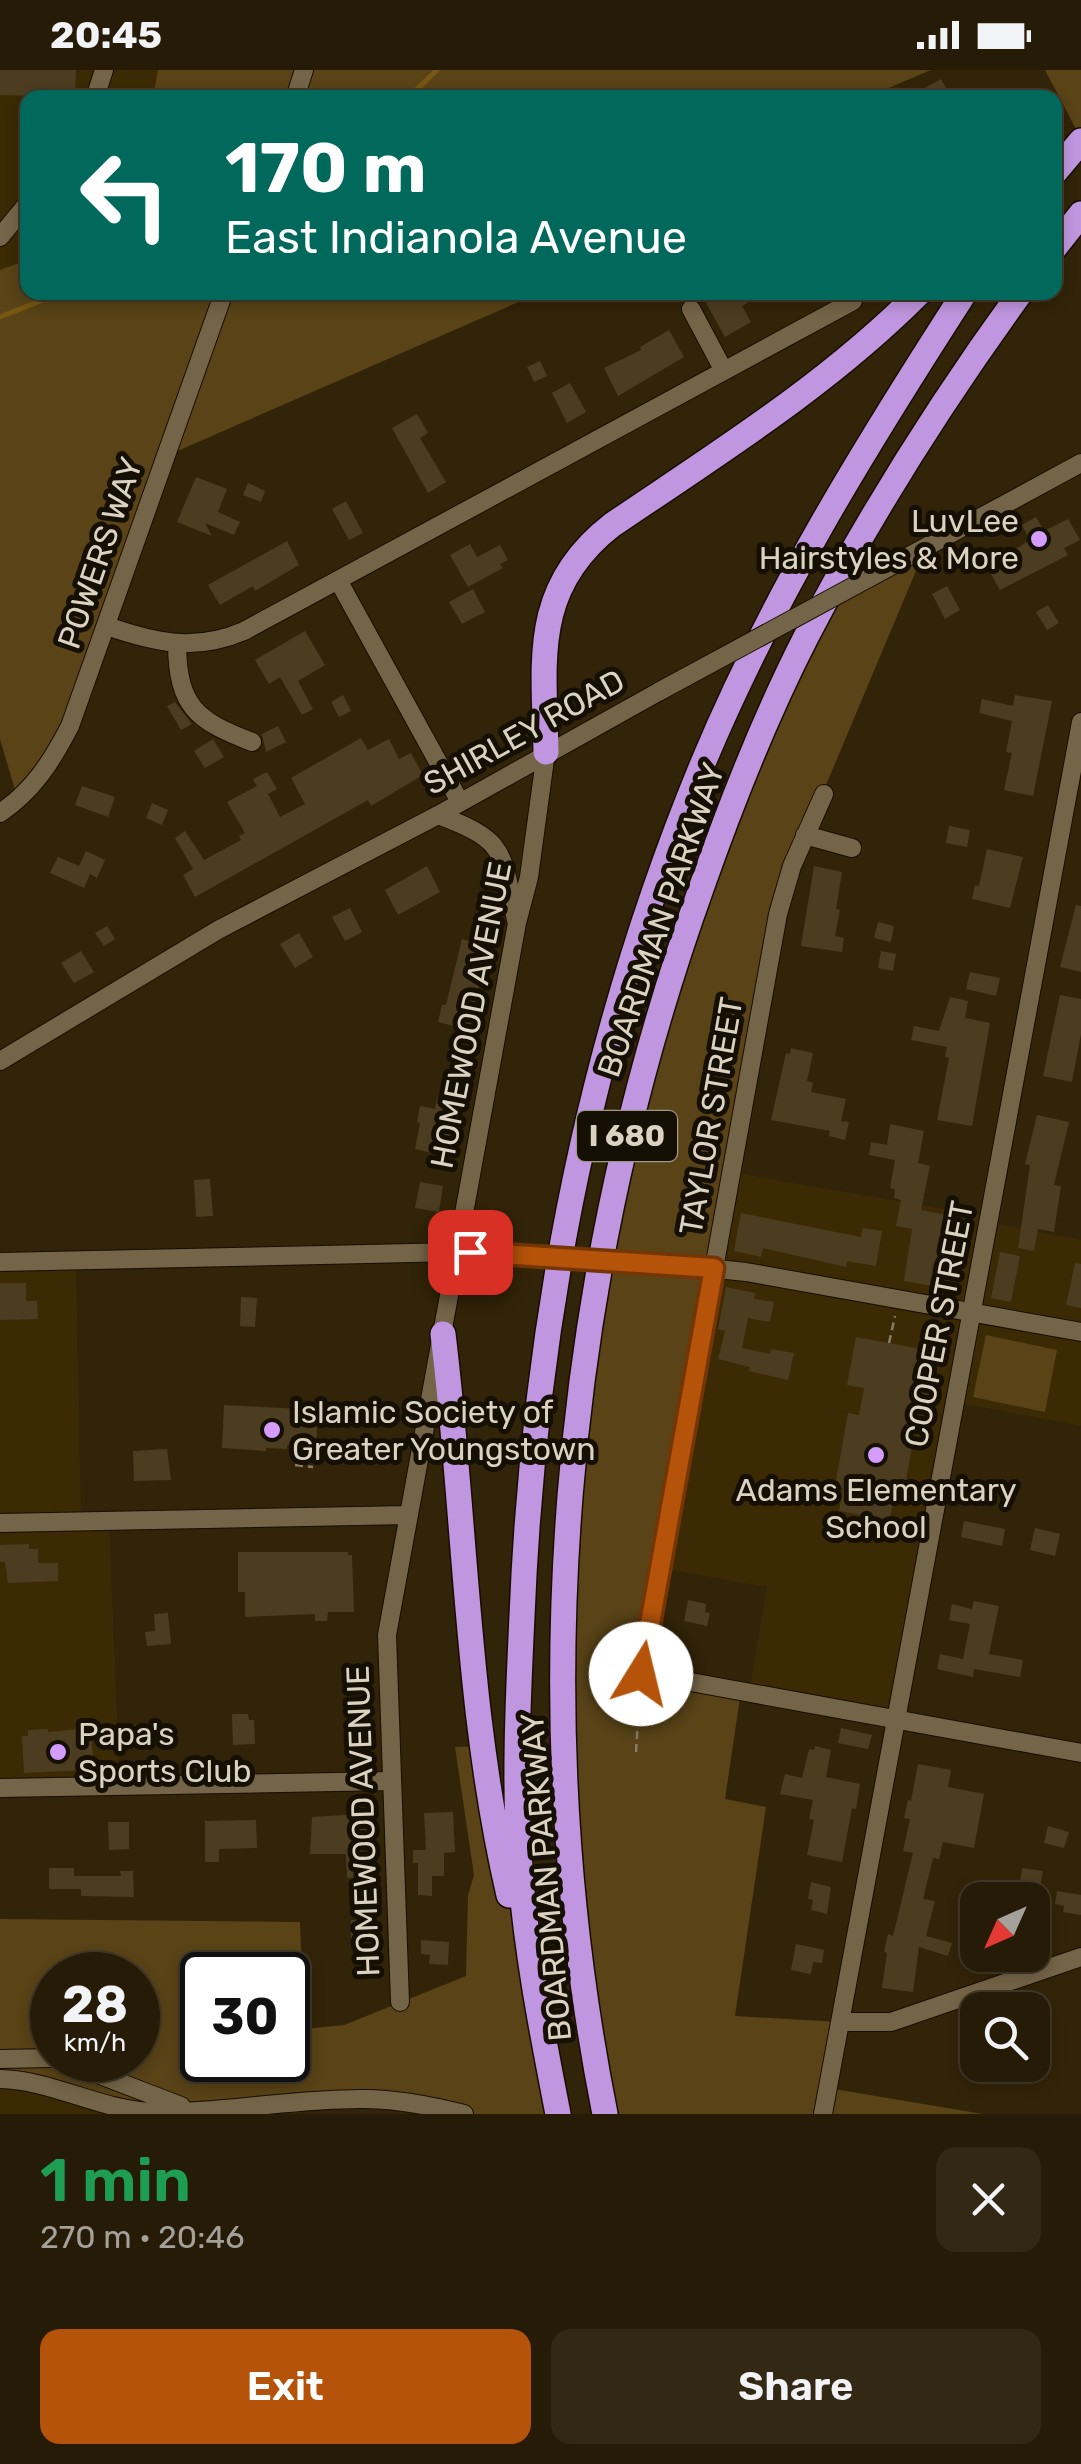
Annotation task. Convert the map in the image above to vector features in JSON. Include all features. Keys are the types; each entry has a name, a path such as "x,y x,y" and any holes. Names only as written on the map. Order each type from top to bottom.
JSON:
{"highway":[{"path":"1062,150 1081,131"},
{"path":"1062,164 1081,141"},
{"path":"1062,238 1081,214"},
{"path":"546,752 544,654 548,615 555,593 584,549 612,525 809,389 911,300"},
{"name":"BOARDMAN PARKWAY","path":"558,2114 540,2025 520,1867 518,1762 525,1529 534,1422 552,1293 590,1107 614,1014 654,890 704,762 769,620 805,553 875,432 959,300"},
{"name":"BOARDMAN PARKWAY","path":"605,2114 569,1846 563,1692 571,1482 583,1370 612,1201 638,1088 679,950 743,774 805,640 861,535 918,441 1015,300"},
{"path":"442,1334 454,1428 475,1689 500,1855 540,2025"}],"street":[{"path":"0,238 20,213"},
{"name":"POWERS WAY","path":"0,814 34,784 54,758 70,726 221,300"},
{"path":"106,626 177,645 226,639 853,301"},
{"path":"691,309 724,371"},
{"name":"SHIRLEY ROAD","path":"0,1061 218,930 438,815 546,752 1081,463"},
{"path":"338,580 460,802"},
{"path":"177,645 178,676 196,712 225,732 252,742"},
{"name":"COOPER STREET","path":"823,2114 1081,722"},
{"name":"HOMEWOOD AVENUE","path":"400,2002 388,1634 517,923 529,877 546,752"},
{"name":"TAYLOR STREET","path":"641,1674 778,914 805,835 824,794"},
{"path":"438,815 479,830 496,848 504,864 517,923"},
{"path":"805,835 852,848"},
{"path":"0,1262 457,1252 679,1265 1081,1332"},
{"path":"0,1523 409,1515"},
{"path":"641,1674 1081,1753"},
{"path":"0,1788 390,1781"},
{"path":"840,2022 891,2022 1081,1957"},
{"path":"0,2058 30,2058"},
{"path":"0,2079 17,2079 132,2110 368,2099 464,2114"},
{"path":"118,2082 191,2110"}],"path":[{"path":"889,1344 895,1316"},
{"path":"295,1466 313,1466"},
{"path":"636,1752 641,1674"}],"shaded area":[{"path":"0,70 304,70 297,90 20,90 20,299 0,317"},
{"path":"158,70 931,70 884,90 154,90"},
{"path":"1045,70 1081,70 1078,133 1062,102 1062,90 1055,90"},
{"path":"20,263 20,300 523,300 166,456 70,726 18,800 0,739 0,270"},
{"path":"926,547 792,866 641,1673 741,1691 725,1799 766,1807 735,2016 840,2022 828,2088 983,2114 605,2114 575,1913 568,1520 655,1024 824,603"},
{"path":"731,1172 989,1217 989,1223 1081,1240 1081,1426 955,1402 896,1719 749,1693 767,1587 659,1568"},
{"path":"76,1260 81,1521 109,1521 120,1787 0,1788 0,1262"},
{"path":"986,1335 1057,1350 1045,1412 973,1397"},
{"path":"483,1746 557,2114 464,2114 433,2106 151,2112 0,2079 0,1919 300,1922 301,1952 180,1952 180,2082 310,2082 310,2028 344,2025 466,1976 468,1895 474,1875 455,1747"},
{"path":"0,2079 103,2104 103,2114 0,2114"}],"building":[{"path":"0,70 76,70 75,90 20,90 20,96 0,95"},
{"path":"941,79 947,90 921,90"},
{"path":"752,300 742,306 751,322 725,337 706,303"},
{"path":"669,330 684,357 618,396 604,368 641,350 640,347"},
{"path":"540,361 547,376 534,382 527,367"},
{"path":"570,383 586,412 567,423 552,393"},
{"path":"417,414 428,433 420,438 446,482 428,493 392,428"},
{"path":"196,477 227,489 218,512 240,522 234,535 205,523 212,536 177,522"},
{"path":"248,483 265,491 261,502 243,495"},
{"path":"346,501 363,533 349,540 332,509"},
{"path":"1036,517 1044,531 1068,519 1080,540 1064,548 1068,555 1000,590 987,567 1030,540 1022,525"},
{"path":"287,541 299,565 255,591 253,586 220,605 208,585"},
{"path":"470,544 477,557 500,545 508,560 500,564 503,568 468,587 450,555"},
{"path":"947,586 960,610 945,619 932,594"},
{"path":"473,589 485,612 462,624 449,602"},
{"path":"1048,605 1059,623 1047,630 1036,612"},
{"path":"305,631 325,665 298,681 313,709 302,715 280,677 269,684 255,660"},
{"path":"343,695 351,711 339,717 331,702"},
{"path":"1015,695 1052,701 1033,796 1004,790 1012,753 1006,752 1012,721 979,713 982,699 1013,706"},
{"path":"175,702 192,724 181,730 167,706"},
{"path":"278,726 286,742 266,752 262,734"},
{"path":"361,738 368,750 389,739 399,759 411,753 423,775 371,806 368,800 195,897 183,875 193,869 175,838 185,831 204,860 241,840 239,836 245,833 227,802 257,786 253,779 267,772 277,789 268,794 280,817 305,804 291,778"},
{"path":"213,739 224,757 205,768 194,751"},
{"path":"82,786 115,797 108,817 75,805"},
{"path":"152,803 168,810 162,825 146,818"},
{"path":"949,826 970,830 967,847 946,843"},
{"path":"987,849 1023,857 1010,908 972,899"},
{"path":"86,851 105,860 97,878 90,874 84,888 50,873 58,857 79,866"},
{"path":"427,866 440,892 398,915 385,890"},
{"path":"814,866 842,872 835,936 844,938 842,952 801,946"},
{"path":"1076,905 1081,906 1081,972 1060,967"},
{"path":"350,908 362,932 345,941 332,917"},
{"path":"878,922 894,926 891,942 874,938"},
{"path":"107,926 115,939 104,946 95,933"},
{"path":"299,933 313,957 295,968 280,944"},
{"path":"462,939 488,946 469,1030 438,1022"},
{"path":"81,951 94,972 74,983 61,963"},
{"path":"881,951 896,954 893,971 878,968"},
{"path":"970,972 1000,978 996,996 966,989"},
{"path":"1060,995 1081,999 1081,1034 1072,1082 1043,1076"},
{"path":"950,997 968,1001 965,1018 990,1023 972,1126 937,1120 949,1058 945,1057 947,1047 911,1040 914,1026 939,1031"},
{"path":"791,1048 813,1053 807,1081 813,1083 811,1092 846,1099 841,1121 849,1122 845,1140 829,1136 830,1131 771,1120 786,1053 790,1054"},
{"path":"437,1098 457,1102 445,1156 415,1149 420,1106 435,1109"},
{"path":"1037,1115 1069,1122 1054,1185 1061,1186 1054,1232 1038,1229 1034,1251 1018,1248 1030,1165 1025,1164"},
{"path":"890,1124 924,1131 918,1163 930,1166 921,1210 967,1219 955,1290 904,1281 912,1229 896,1226 901,1200 894,1198 895,1189 890,1188 895,1160 869,1155 871,1142 887,1145"},
{"path":"210,1179 213,1216 196,1217 194,1180"},
{"path":"420,1182 443,1186 439,1212 415,1208"},
{"path":"741,1213 861,1237 863,1228 882,1231 876,1266 847,1261 846,1267 763,1248 761,1257 734,1251"},
{"path":"1000,1252 1020,1256 1011,1302 991,1298"},
{"path":"1075,1263 1081,1264 1081,1308 1066,1305"},
{"path":"0,1283 26,1283 26,1301 37,1301 38,1319 0,1320"},
{"path":"726,1287 755,1293 754,1299 774,1302 770,1322 748,1318 742,1348 770,1354 771,1349 794,1353 788,1380 718,1359 725,1331 718,1329"},
{"path":"241,1297 257,1298 255,1327 240,1326"},
{"name":"Adams Elementary School","path":"856,1337 937,1352 928,1402 920,1400 903,1498 894,1496 890,1520 839,1511 843,1488 835,1486 848,1413 859,1415 864,1388 847,1385"},
{"name":"Islamic Society of Greater Youngstown","path":"224,1405 318,1410 316,1447 287,1445 287,1449 266,1451 222,1448"},
{"path":"167,1449 171,1480 134,1481 133,1451"},
{"path":"964,1521 1005,1529 1002,1546 961,1537"},
{"path":"1035,1528 1060,1534 1055,1556 1030,1550"},
{"path":"29,1544 29,1549 38,1549 38,1563 58,1563 58,1581 8,1583 5,1562 0,1562 0,1545"},
{"path":"238,1552 348,1552 352,1555 354,1612 328,1612 327,1621 315,1621 315,1614 245,1617 245,1592 238,1592"},
{"path":"688,1600 706,1604 705,1612 710,1613 707,1626 684,1621"},
{"path":"974,1601 999,1606 989,1654 1023,1660 1020,1677 974,1669 973,1677 937,1669 940,1654 963,1659 970,1624 949,1620 952,1604 972,1609"},
{"path":"168,1613 171,1644 147,1646 145,1632 155,1631 154,1614"},
{"path":"232,1714 248,1714 249,1720 254,1720 255,1744 233,1745"},
{"path":"153,1723 155,1745 135,1747 133,1725"},
{"name":"Papa's Sports Club","path":"90,1728 94,1764 88,1764 88,1770 24,1773 22,1736 28,1736 28,1730"},
{"path":"841,1728 872,1735 868,1749 838,1743"},
{"path":"815,1746 831,1750 826,1777 860,1784 842,1862 807,1855 814,1820 809,1819 813,1800 780,1794 785,1774 802,1778 809,1749 814,1750"},
{"path":"918,1764 951,1770 948,1787 984,1794 974,1848 943,1842 939,1859 933,1858 923,1899 935,1901 926,1936 952,1943 948,1956 919,1947 913,1992 882,1988 888,1934 893,1936 913,1853 903,1851 910,1819 904,1818"},
{"path":"453,1812 455,1852 444,1853 444,1876 432,1876 432,1896 418,1895 418,1863 413,1863 413,1850 426,1850 424,1813"},
{"path":"376,1813 375,1847 363,1848 364,1877 347,1878 346,1854 310,1854 312,1817"},
{"path":"256,1820 257,1848 219,1849 219,1862 205,1862 205,1821"},
{"path":"108,1822 129,1822 129,1849 109,1850"},
{"path":"1048,1826 1069,1832 1064,1848 1044,1843"},
{"path":"49,1868 74,1868 74,1876 121,1876 120,1871 133,1871 134,1897 81,1896 81,1889 49,1889"},
{"path":"1022,1868 1043,1871 1041,1882 1020,1882"},
{"path":"811,1882 831,1887 827,1914 811,1910"},
{"path":"1057,1891 1081,1895 1081,1915 1063,1912 1064,1906 1055,1904"},
{"path":"351,1920 376,1920 377,1932 369,1933 370,1942 351,1943"},
{"path":"421,1940 449,1942 448,1965 429,1964 430,1955 421,1954"},
{"path":"796,1944 824,1950 822,1963 813,1962 811,1974 791,1970"}],"waterway":[{"path":"416,90 437,70"},
{"path":"0,317 43,300"}],"place":[{"name":"LuvLee Hairstyles & More","path":"1039,539"},
{"name":"Islamic Society of Greater Youngstown","path":"272,1430"},
{"name":"Adams Elementary School","path":"876,1455"},
{"name":"Papa's Sports Club","path":"58,1752"}],"route":[{"path":"470,1252 714,1268 641,1674"}]}
